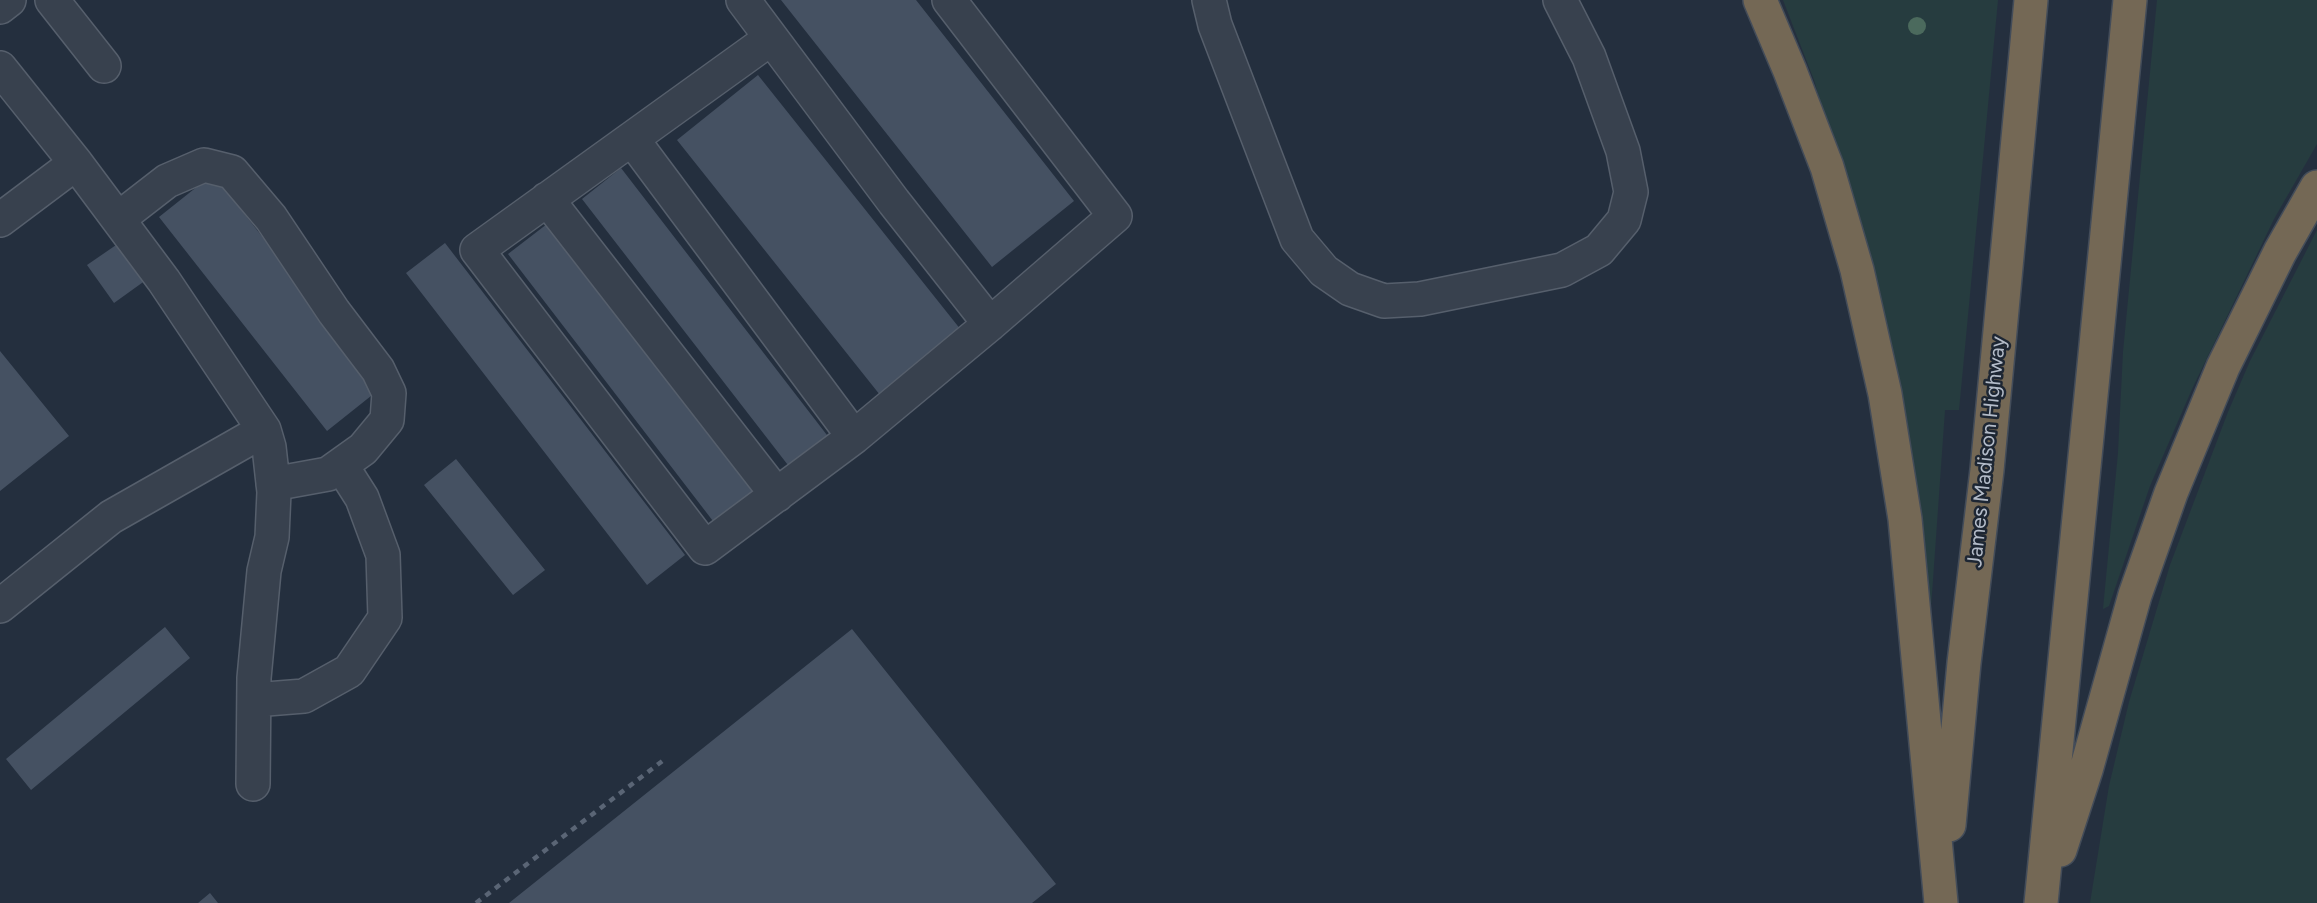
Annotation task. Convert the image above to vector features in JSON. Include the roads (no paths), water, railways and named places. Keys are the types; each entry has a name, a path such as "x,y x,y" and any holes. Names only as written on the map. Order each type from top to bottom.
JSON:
{"highway":[{"path":"1760,0 1827,167 1857,270 1886,394 1905,519 1941,903"},
{"name":"James Madison Highway","path":"1941,903 1964,663 1987,470 2031,0"},
{"path":"2042,903 2130,0"},
{"path":"2042,903 2086,770 2135,595 2172,493 2223,367 2280,252 2317,187"}],"lane":[{"path":"0,7 9,0"},
{"path":"52,0 104,66"},
{"path":"743,0 770,39 990,324"},
{"path":"770,39 477,250 705,548 854,436 990,324 1115,216 949,0"},
{"path":"1209,0 1219,36 1297,239 1324,272 1350,289 1384,301 1420,299 1562,270 1599,250 1624,220 1631,192 1623,151 1589,57 1560,0"},
{"path":"0,68 76,163 164,280 264,430 269,447 273,484 272,537 264,571 254,700 253,784"},
{"path":"632,139 854,436"},
{"path":"0,220 76,163"},
{"path":"118,219 167,181 204,165 232,172 271,218 334,312 378,370 389,393 387,420 363,449 328,474 273,484"},
{"path":"547,199 777,495"},
{"path":"0,606 111,517 264,430"},
{"path":"254,700 304,696 349,671 385,618 382,555 362,498 341,465"}],"railway":[{"path":"476,903 665,759"}]}
